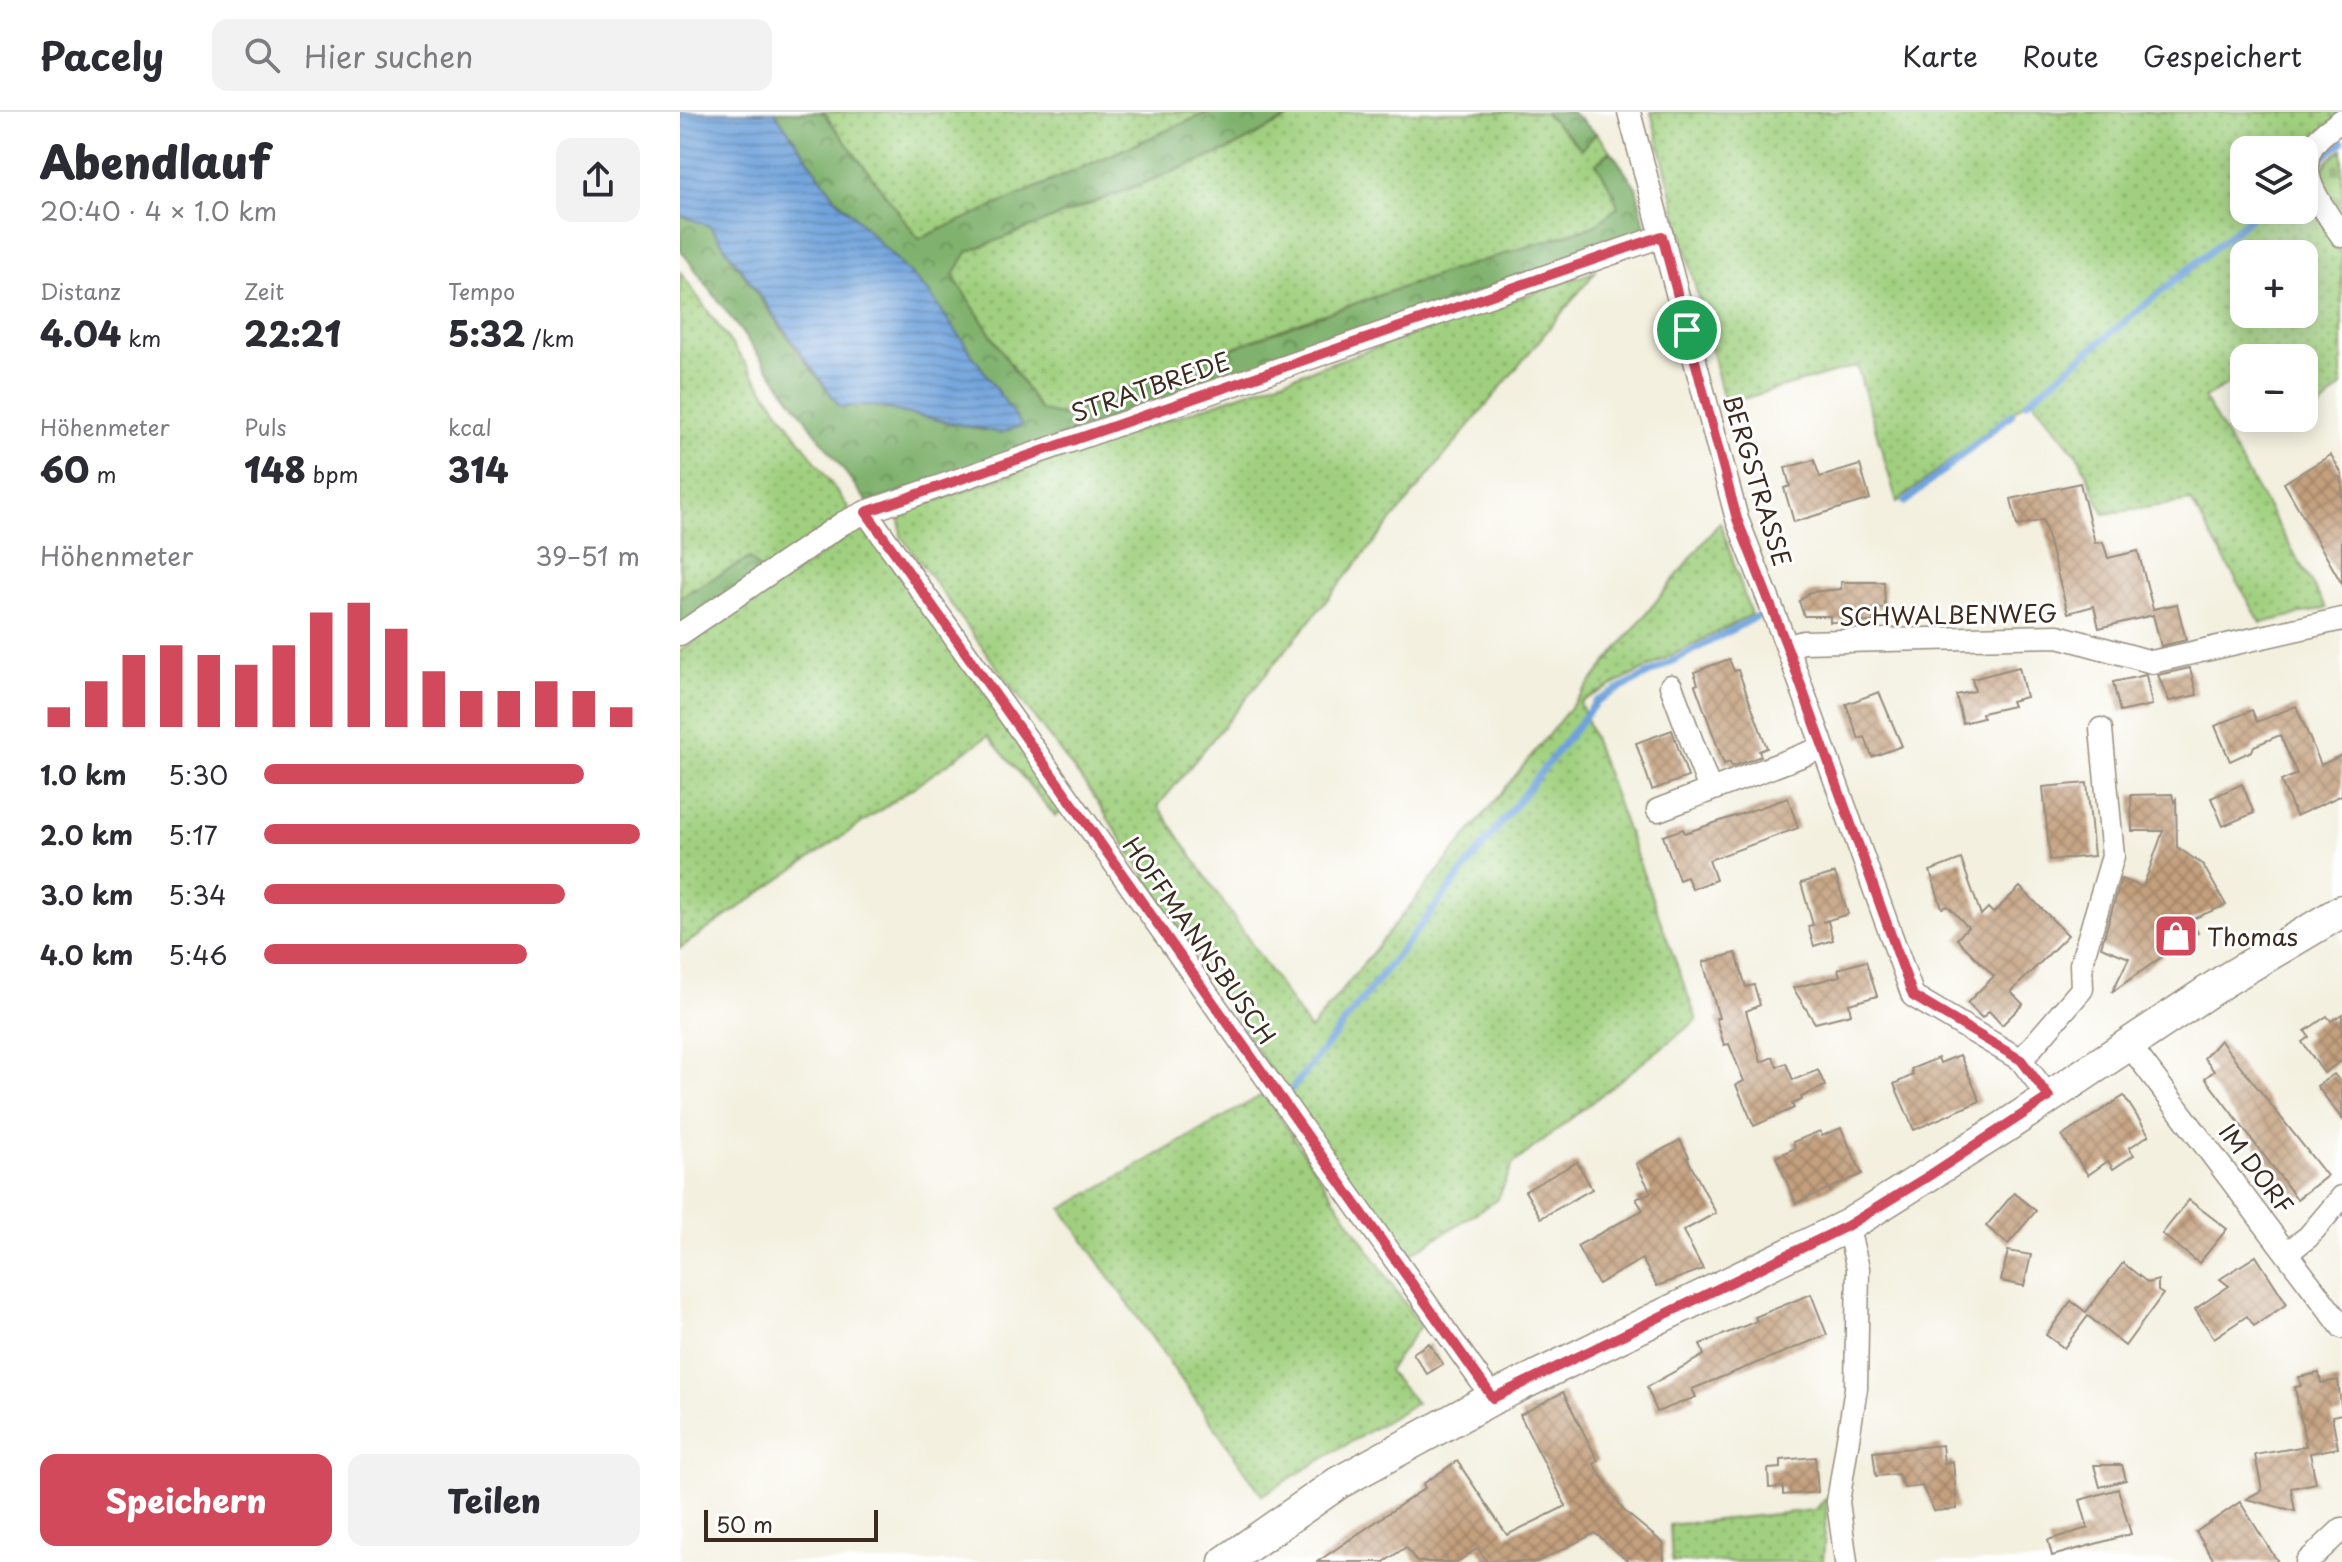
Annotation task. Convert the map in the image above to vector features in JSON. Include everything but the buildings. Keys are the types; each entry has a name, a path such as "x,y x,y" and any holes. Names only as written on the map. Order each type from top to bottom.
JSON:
{"main road":[{"path":"1225,1562 1338,1483 1493,1398 1847,1226 1927,1177 2224,981 2342,911"}],"street":[{"path":"2342,120 2315,141 2306,162 2313,191 2342,236"},
{"name":"BERGSTRASSE","path":"1632,121 1737,519 1787,647 1913,996 2021,1060 2049,1097"},
{"name":"STRATBREDE","path":"680,634 843,523 866,512 1662,236"},
{"name":"HOFFMANNSBUSCH","path":"866,512 1493,1398"},
{"name":"SCHWALBENWEG","path":"1787,647 1803,642 2058,636 2152,662 2342,619"},
{"path":"1671,686 1710,790"},
{"path":"2021,1060 2082,989 2081,964 2113,856 2101,729"},
{"path":"1658,810 1822,748"},
{"name":"IM DORF","path":"2128,1043 2342,1327"},
{"path":"2288,1252 2308,1237 2342,1197"},
{"path":"1846,1562 1838,1502 1856,1388 1858,1268 1847,1226"},
{"path":"2307,1562 2342,1529"}],"green space":[{"path":"775,112 823,112 919,239 1209,112 1299,112 1228,150 967,252 953,276 1040,410 1063,416 1301,322 1594,226 1618,207 1596,163 1611,151 1636,187 1645,226 1640,236 868,503 680,249 680,215 710,226 840,407 869,405 983,430 930,294 834,196"},
{"path":"823,112 1209,112 919,239"},
{"path":"1299,112 1544,112 1582,148 1596,133 1611,151 1596,163 1613,192 1618,208 1594,226 1301,322 1063,416 1040,410 953,276 967,252 1228,150"},
{"path":"1544,112 1571,112 1596,133 1582,149"},
{"path":"1651,112 2341,112 2318,136 2230,136 2230,224 2318,224 2318,217 2342,254 2342,386 2318,410 2318,344 2230,344 2230,384 2204,398 2326,608 2261,623 2191,501 2104,514 2080,459 2031,398 1897,502 1857,366 1725,404"},
{"path":"2342,149 2342,226 2318,178 2327,162"},
{"path":"1596,271 1158,806 1310,1030 1720,522 1751,615 1580,702 1697,1020 1513,1164 1498,1199 1403,1259 1265,1062 1091,792 901,536 900,519 911,509"},
{"path":"680,272 848,507 845,514 761,571 750,558 680,597"},
{"path":"866,528 1068,809 1055,816 988,736 680,948 680,651 858,530"},
{"path":"750,558 761,571 680,627 680,597"},
{"path":"1264,1094 1420,1326 1388,1371 1416,1403 1262,1495 1062,1209"},
{"path":"1827,1498 1823,1562 1672,1562 1670,1525 1814,1510"}],"water":[{"path":"680,112 775,112 834,196 930,294 1022,426 1000,433 869,405 840,407 710,226 680,215"}],"waterway":[{"path":"2324,156 2342,142"},
{"path":"2027,402 2243,224"},
{"path":"1905,502 2012,414"},
{"path":"1292,1089 1597,701 1760,615"}],"place":[{"name":"Thomas","path":"2176,936"}],"route":[{"path":"1662,236 1687,330 1737,519 1787,647 1913,996 2021,1060 2049,1097 1847,1226 1493,1398 866,512 1662,236"}]}
